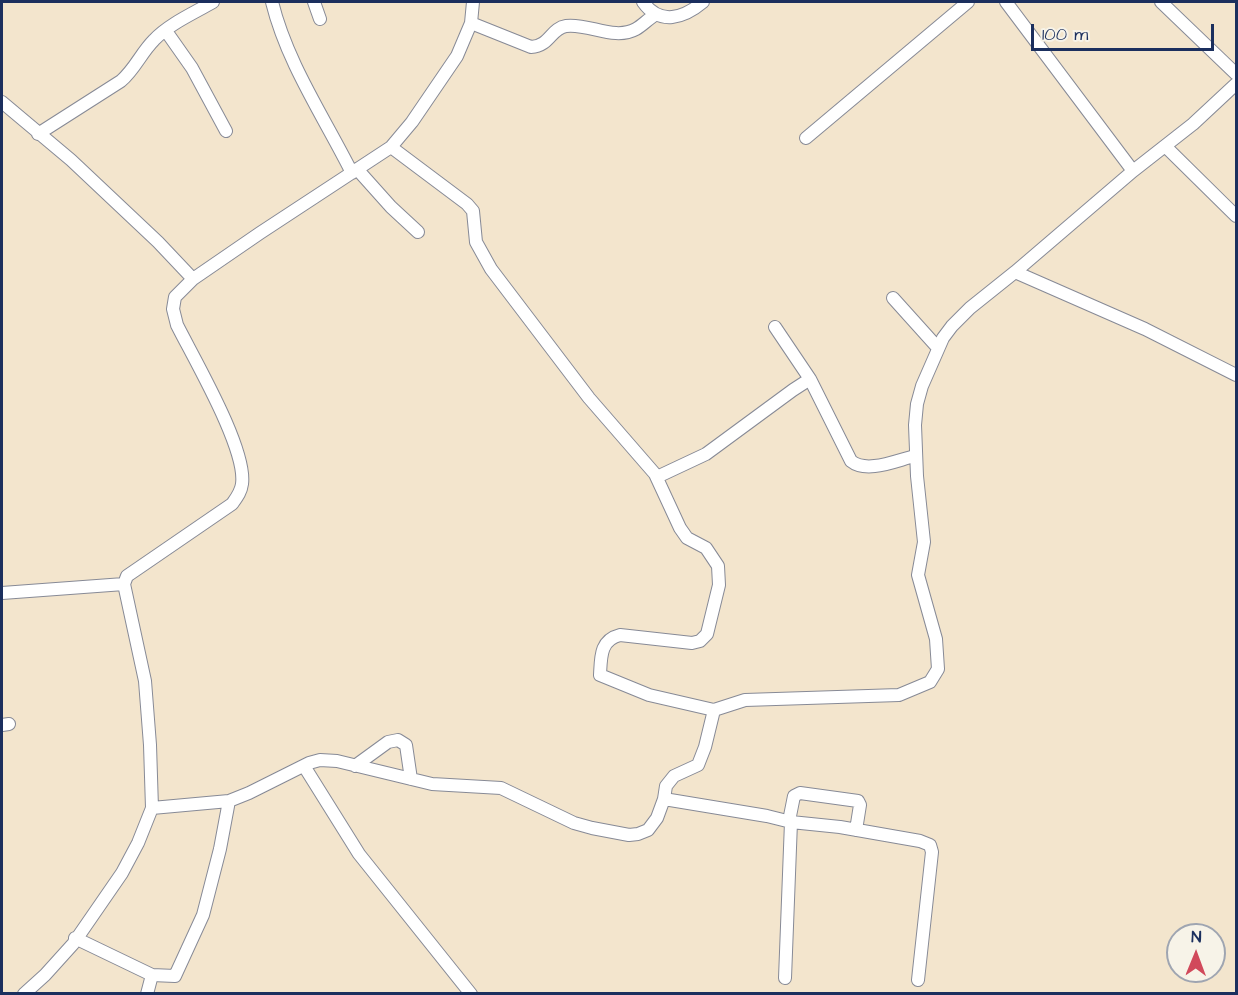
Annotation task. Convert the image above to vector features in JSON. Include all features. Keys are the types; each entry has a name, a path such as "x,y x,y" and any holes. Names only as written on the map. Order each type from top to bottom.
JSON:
{"street":[{"path":"38,134 121,81 132,71 155,38 213,2"},
{"path":"272,2 282,33 300,74 355,171 418,232"},
{"path":"314,2 320,19"},
{"path":"24,993 58,961 122,873 138,843 152,808 145,681 124,584 127,576 232,504 239,495 243,482 241,463 231,435 177,325 173,309 175,297 193,279 391,147 412,122 457,56 471,23 473,2"},
{"path":"643,2 655,15 669,17 690,12 704,2"},
{"path":"806,138 968,2"},
{"path":"1006,2 1133,171"},
{"path":"1161,2 1236,74"},
{"path":"471,23 531,47 540,46 548,41 555,31 565,26 626,33 655,15"},
{"path":"166,31 192,68 226,131"},
{"path":"391,147 467,204 473,212 476,242 491,269 589,398 657,477 680,528 687,538 706,548 718,566 719,585 707,634 700,641 692,643 620,635 612,637 605,642 600,675 649,695 714,710 746,700 899,695 930,682 939,669 936,639 918,576 924,542 915,456 917,404 938,348 952,326 964,314 1133,171 1166,147 1236,84"},
{"path":"4,110 71,160 158,242 193,279"},
{"path":"1166,147 1236,216"},
{"path":"1016,272 1145,329 1236,375"},
{"path":"893,298 938,348"},
{"path":"775,327 810,379 841,444 856,466 866,467 915,456"},
{"path":"657,477 706,454 810,379"},
{"path":"2,593 124,584"},
{"path":"152,808 229,801 249,794 320,760 337,761 432,784 501,788 574,823 629,835 638,834 648,830 657,818 666,786 674,776 698,765 714,710"},
{"path":"355,766 388,742 398,740 406,745 411,780"},
{"path":"304,766 359,854 471,993"},
{"path":"786,978 790,822 794,796 800,793 858,801 860,805 856,830"},
{"path":"664,799 790,822 920,841 930,845 932,852 918,980"},
{"path":"75,938 152,975 175,976 203,915 220,849 229,801"},
{"path":"147,993 152,975"}]}
